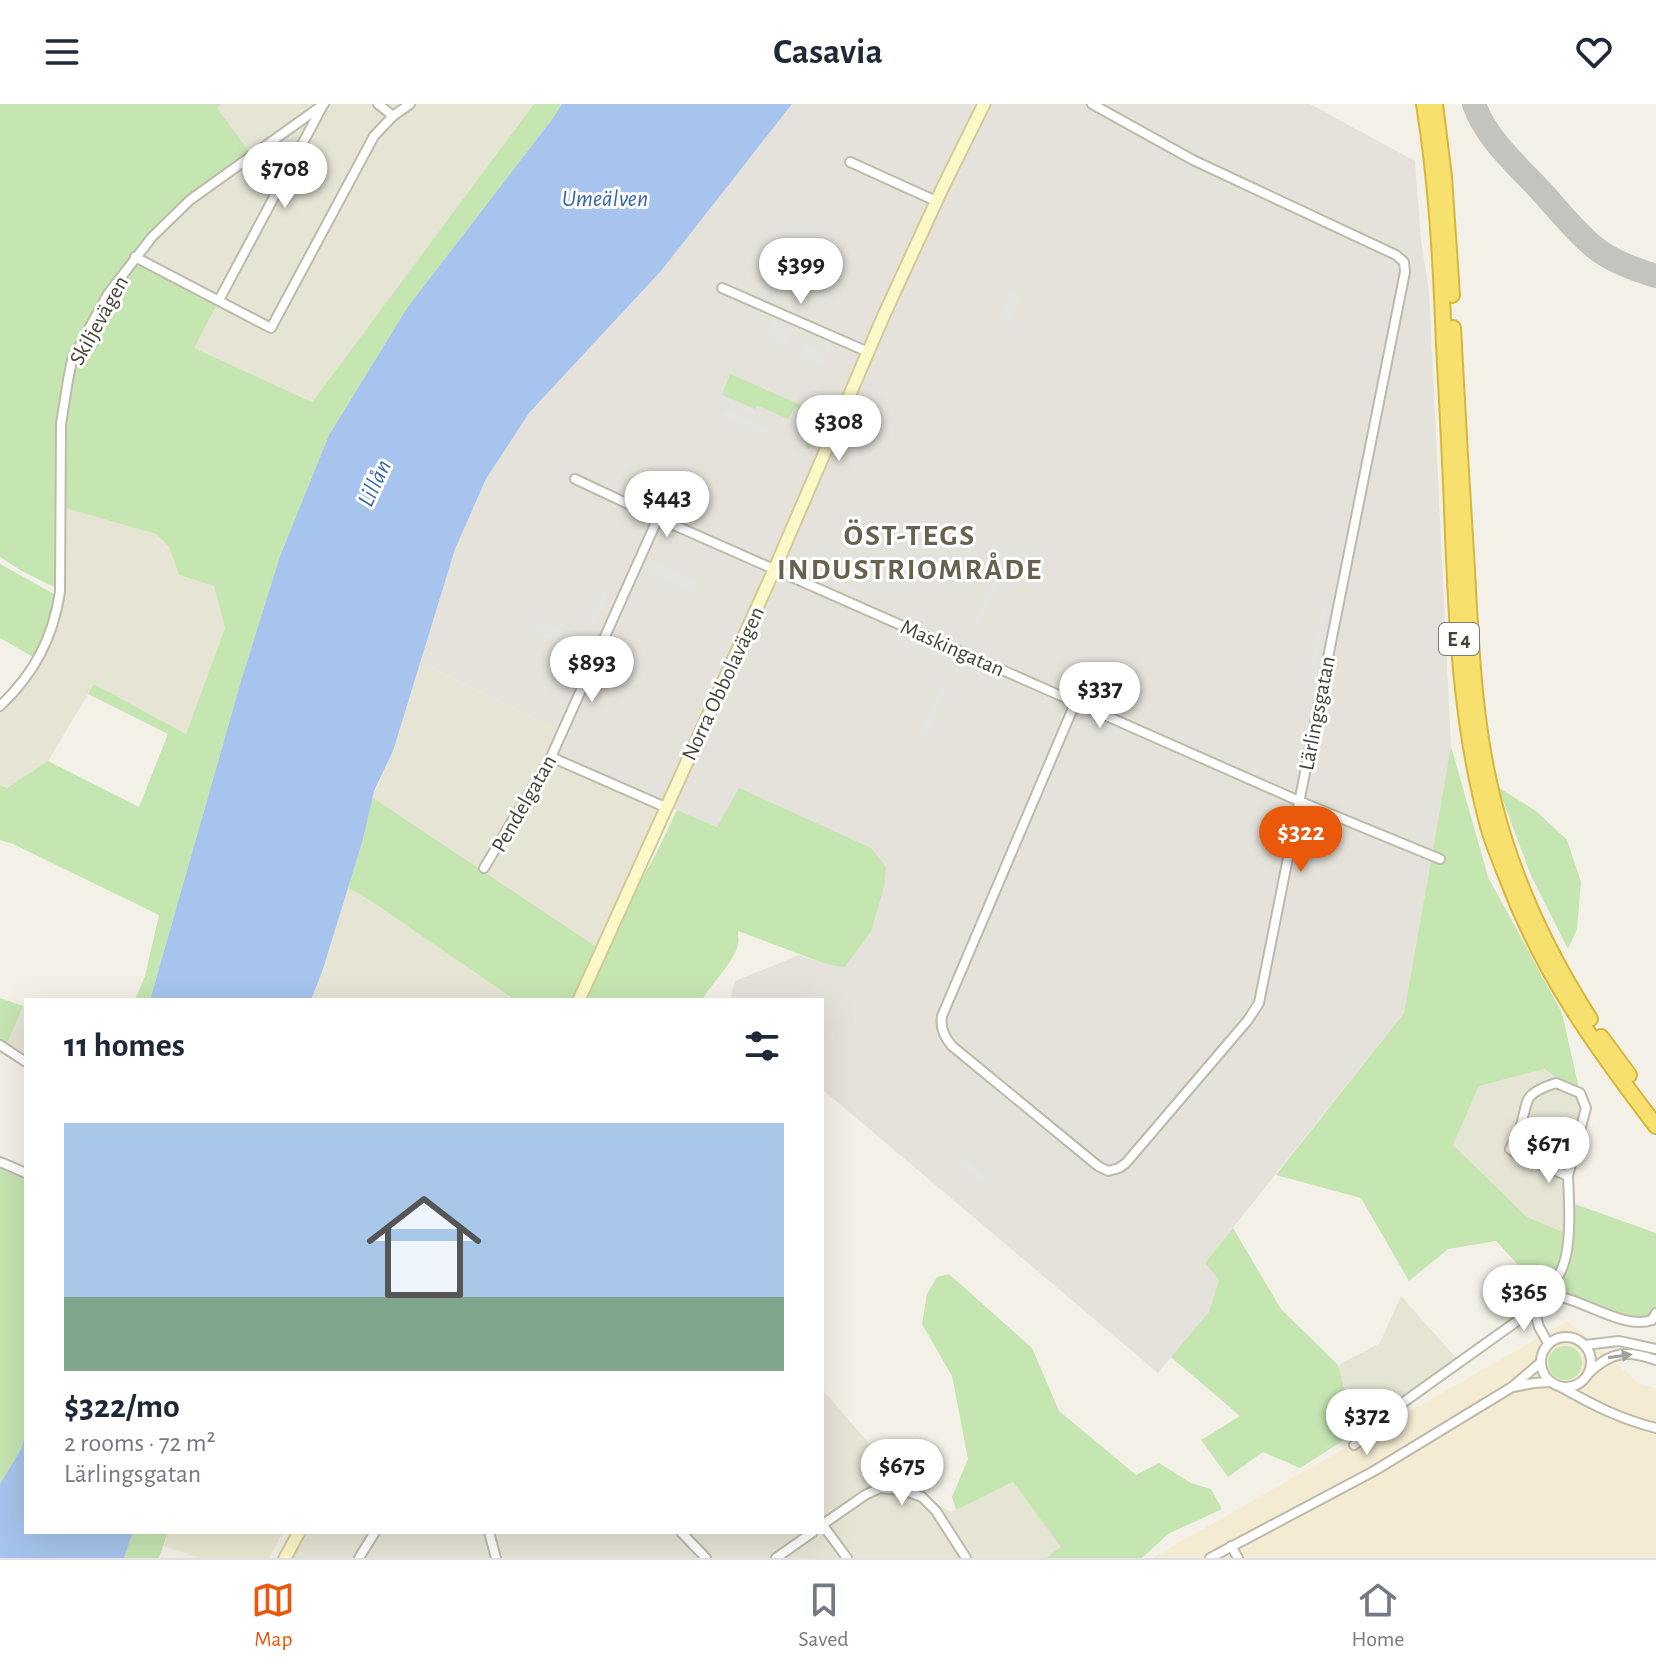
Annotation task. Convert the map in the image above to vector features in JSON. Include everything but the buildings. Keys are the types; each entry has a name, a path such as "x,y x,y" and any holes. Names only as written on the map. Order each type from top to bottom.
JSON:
{"highway":[{"name":"E 4","path":"1424,104 1435,187 1457,617 1469,731 1479,790 1507,879 1544,962 1606,1061 1656,1126"},
{"name":"E 4","path":"1435,104 1448,223 1473,679 1492,797 1517,875 1545,939 1604,1041 1656,1110"}],"street":[{"path":"378,104 393,116"},
{"path":"135,257 271,328 374,136 410,104"},
{"name":"Norra Obbolavägen","path":"580,998 775,568 936,201 984,104"},
{"name":"Lärlingsgatan","path":"1076,701 941,1023 952,1046 1098,1166 1114,1171 1126,1163 1248,1020 1259,1003 1405,272 1404,262 1396,255 1193,160 1092,104"},
{"path":"219,300 323,105"},
{"name":"Skiljevägen","path":"0,706 32,670 56,615 60,592 61,424 72,360 108,294 152,237 190,200 323,105"},
{"path":"850,162 936,201"},
{"path":"722,288 868,352"},
{"name":"Maskingatan","path":"575,479 1299,801 1440,859"},
{"name":"Pendelgatan","path":"484,868 551,757 658,518"},
{"path":"551,757 665,807"},
{"path":"0,1045 24,1061"},
{"path":"1354,1445 1373,1431 1380,1419 1534,1309 1563,1266 1568,1235 1568,1176 1586,1108 1580,1093 1556,1083 1533,1093 1526,1102 1519,1132 1510,1149 1568,1176"},
{"path":"0,1162 24,1172"},
{"path":"1546,1295 1569,1298 1634,1322 1652,1320 1656,1313"},
{"path":"1534,1309 1548,1343"},
{"path":"1656,1349 1619,1341 1585,1345 1571,1337 1563,1337 1548,1343 1540,1363 1545,1377 1551,1382 1604,1411 1656,1428"},
{"path":"1585,1345 1591,1359 1588,1373"},
{"path":"1561,1387 1575,1386 1606,1358 1614,1355 1640,1355 1656,1360"},
{"path":"1210,1558 1374,1471 1512,1387 1540,1363"},
{"path":"1512,1387 1551,1382"},
{"path":"824,1524 880,1488 903,1490 922,1497 936,1511 966,1558"},
{"path":"824,1528 847,1558"},
{"path":"285,1558 298,1534"},
{"path":"359,1558 374,1534"},
{"path":"490,1534 496,1558"},
{"path":"683,1534 706,1558"},
{"path":"776,1558 810,1534"},
{"path":"1231,1546 1238,1558"}],"shaded area":[{"path":"221,104 534,104 312,402 194,348 135,257"},
{"path":"792,104 1310,104 1415,161 1421,240 1429,291 1451,746 1404,1013 1205,1263 1219,1280 1209,1312 1158,1373 824,1091 824,998 731,998 735,981 799,955 826,964 740,789 717,827 551,757 562,731 419,662 455,549 486,479 529,413 661,271"},
{"path":"1011,290 1022,296 1010,325 998,319"},
{"path":"773,319 794,328 788,341 791,343 789,349 771,341 772,338 766,335"},
{"path":"827,341 833,344 822,368 799,357 804,343 821,352"},
{"path":"722,395 755,409 755,416 722,402"},
{"path":"727,410 775,431 769,436 721,416"},
{"path":"65,508 156,534 169,547 179,575 214,586 225,628 186,734 94,684 48,761 7,788 0,785 0,711 21,691 52,641 64,593"},
{"path":"1006,551 1012,554 979,626 974,623"},
{"path":"824,558 871,578 868,584 821,563"},
{"path":"649,559 698,582 693,593 643,571"},
{"path":"814,569 867,593 864,598 811,574"},
{"path":"603,590 609,593 594,628 587,625"},
{"path":"1322,604 1328,605 1314,678 1308,677"},
{"path":"536,619 564,631 562,636 578,644 576,650 531,630"},
{"path":"900,632 956,657 953,664 897,639"},
{"path":"419,662 562,731 551,757 660,810 601,950 372,797 393,751"},
{"path":"941,683 949,686 927,736 919,733"},
{"path":"347,887 512,998 312,998"},
{"path":"23,1006 24,1056 7,1044"},
{"path":"1544,1069 1580,1093 1586,1108 1568,1176 1568,1235 1527,1217 1453,1145 1479,1086"},
{"path":"960,1155 990,1180 985,1185 955,1160"},
{"path":"1401,1296 1457,1359 1366,1426 1347,1399 1338,1365 1380,1343"},
{"path":"1568,1321 1640,1384 1656,1388 1656,1558 1152,1558"},
{"path":"824,1391 905,1485 951,1512 1013,1482 1062,1547 1046,1558 286,1558 298,1534 824,1534"},
{"path":"167,1534 282,1534 269,1558 200,1558 164,1546"}],"green space":[{"path":"0,104 221,104 217,108 252,156 190,200 135,257 219,300 194,348 312,402 534,104 562,104 407,308 329,435 280,556 151,998 136,998 145,976 159,915 0,840 0,785 7,788 48,761 139,807 168,734 88,694 94,684 186,734 225,628 214,586 179,575 169,547 156,534 65,508 61,496 56,588 0,557"},
{"path":"730,374 824,415 809,449 805,447 809,438 806,436 814,415 795,407 788,419 722,395"},
{"path":"0,564 56,595 45,638 35,658 0,638"},
{"path":"1451,746 1488,877 1562,1013 1580,1093 1544,1069 1479,1086 1453,1145 1527,1217 1567,1234 1569,1202 1656,1233 1656,1313 1645,1322 1546,1295 1496,1241 1448,1249 1409,1281 1361,1198 1276,1175 1404,1013"},
{"path":"1498,787 1536,811 1567,840 1581,882 1577,929 1568,949 1531,876"},
{"path":"739,788 871,848 886,867 884,887 871,931 845,967 826,964 738,931 736,951 703,998 512,998 347,887 363,839 372,797 601,950 656,854 677,810 717,827"},
{"path":"0,998 23,1006 7,1044 0,1039"},
{"path":"0,1162 24,1172 24,1439 0,1484"},
{"path":"1233,1228 1281,1309 1338,1365 1347,1399 1366,1426 1300,1468 1263,1452 1228,1477 1201,1440 1240,1416 1171,1357 1209,1312 1219,1280 1205,1263"},
{"path":"949,1274 1032,1348 1059,1411 1136,1475 1159,1463 1191,1483 1211,1489 1222,1509 1168,1534 1142,1558 1046,1558 1061,1547 1013,1482 956,1510 952,1497 968,1459 952,1376 922,1324 927,1294 937,1277"},
{"path":"1565,1346 1577,1351 1582,1363 1577,1375 1565,1380 1553,1375 1548,1363 1553,1351"},
{"path":"132,1534 167,1534 159,1558 124,1558"}],"water":[{"name":"Umeälven","path":"562,104 792,104 661,271 529,413 486,479 455,549 393,751 374,791 363,839 312,998 151,998 280,556 329,435 407,308"},
{"path":"24,1439 24,1534 132,1534 124,1558 0,1558 0,1484"}],"taxiway":[{"path":"1474,104 1486,129 1504,151 1587,241 1616,261 1656,276"}],"district":[{"name":"ÖST-TEGS INDUSTRIOMRÅDE","path":"910,552"}],"water label":[{"name":"Lillån","path":"374,483"}]}
